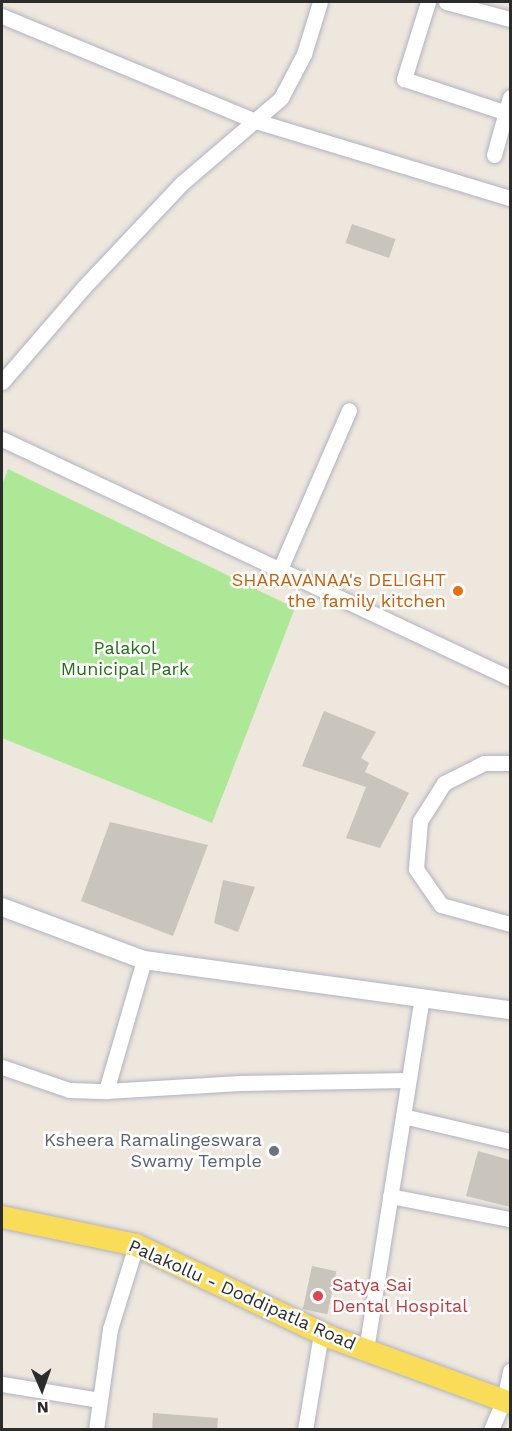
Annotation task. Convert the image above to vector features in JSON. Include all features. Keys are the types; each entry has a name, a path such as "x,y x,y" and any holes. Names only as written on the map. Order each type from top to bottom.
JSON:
{"main road":[{"name":"Palakollu - Doddipatla Road","path":"2,1217 136,1245 321,1333 507,1401"}],"street":[{"path":"6,2 2,15 256,121 510,198"},
{"path":"2,382 83,288 182,183 281,98 304,54 320,2"},
{"path":"428,2 404,79 508,114"},
{"path":"446,2 510,19"},
{"path":"494,155 508,114 510,97"},
{"path":"280,569 349,410"},
{"path":"2,439 510,678"},
{"path":"510,763 484,763 444,783 420,821 416,869 441,905 510,924"},
{"path":"2,907 144,960 510,1010"},
{"path":"106,1091 144,960"},
{"path":"366,1350 422,998"},
{"path":"2,1067 69,1090 106,1091 240,1083 408,1080"},
{"path":"403,1116 510,1141"},
{"path":"390,1196 510,1219"},
{"path":"96,1430 110,1329 136,1245"},
{"path":"305,1430 321,1333"},
{"path":"491,1430 507,1401 510,1371"},
{"path":"2,1384 100,1400"}],"green space":[{"name":"Palakol Municipal Park","path":"8,469 295,608 212,823 2,738 2,485"}],"building":[{"path":"352,224 395,239 389,258 345,243"},
{"path":"324,711 376,732 361,758 369,763 365,772 409,793 380,848 346,838 366,787 302,766"},
{"path":"110,822 208,845 173,936 81,901"},
{"path":"223,880 255,887 238,932 214,923"},
{"path":"478,1151 510,1160 510,1207 466,1196"},
{"path":"312,1266 336,1271 327,1314 303,1309"},
{"path":"153,1413 218,1418 217,1430 152,1430"}],"place":[{"name":"SHARAVANAA's DELIGHT the family kitchen","path":"458,591"},
{"name":"Ksheera Ramalingeswara Swamy Temple","path":"274,1151"},
{"name":"Satya Sai Dental Hospital","path":"318,1296"}]}
